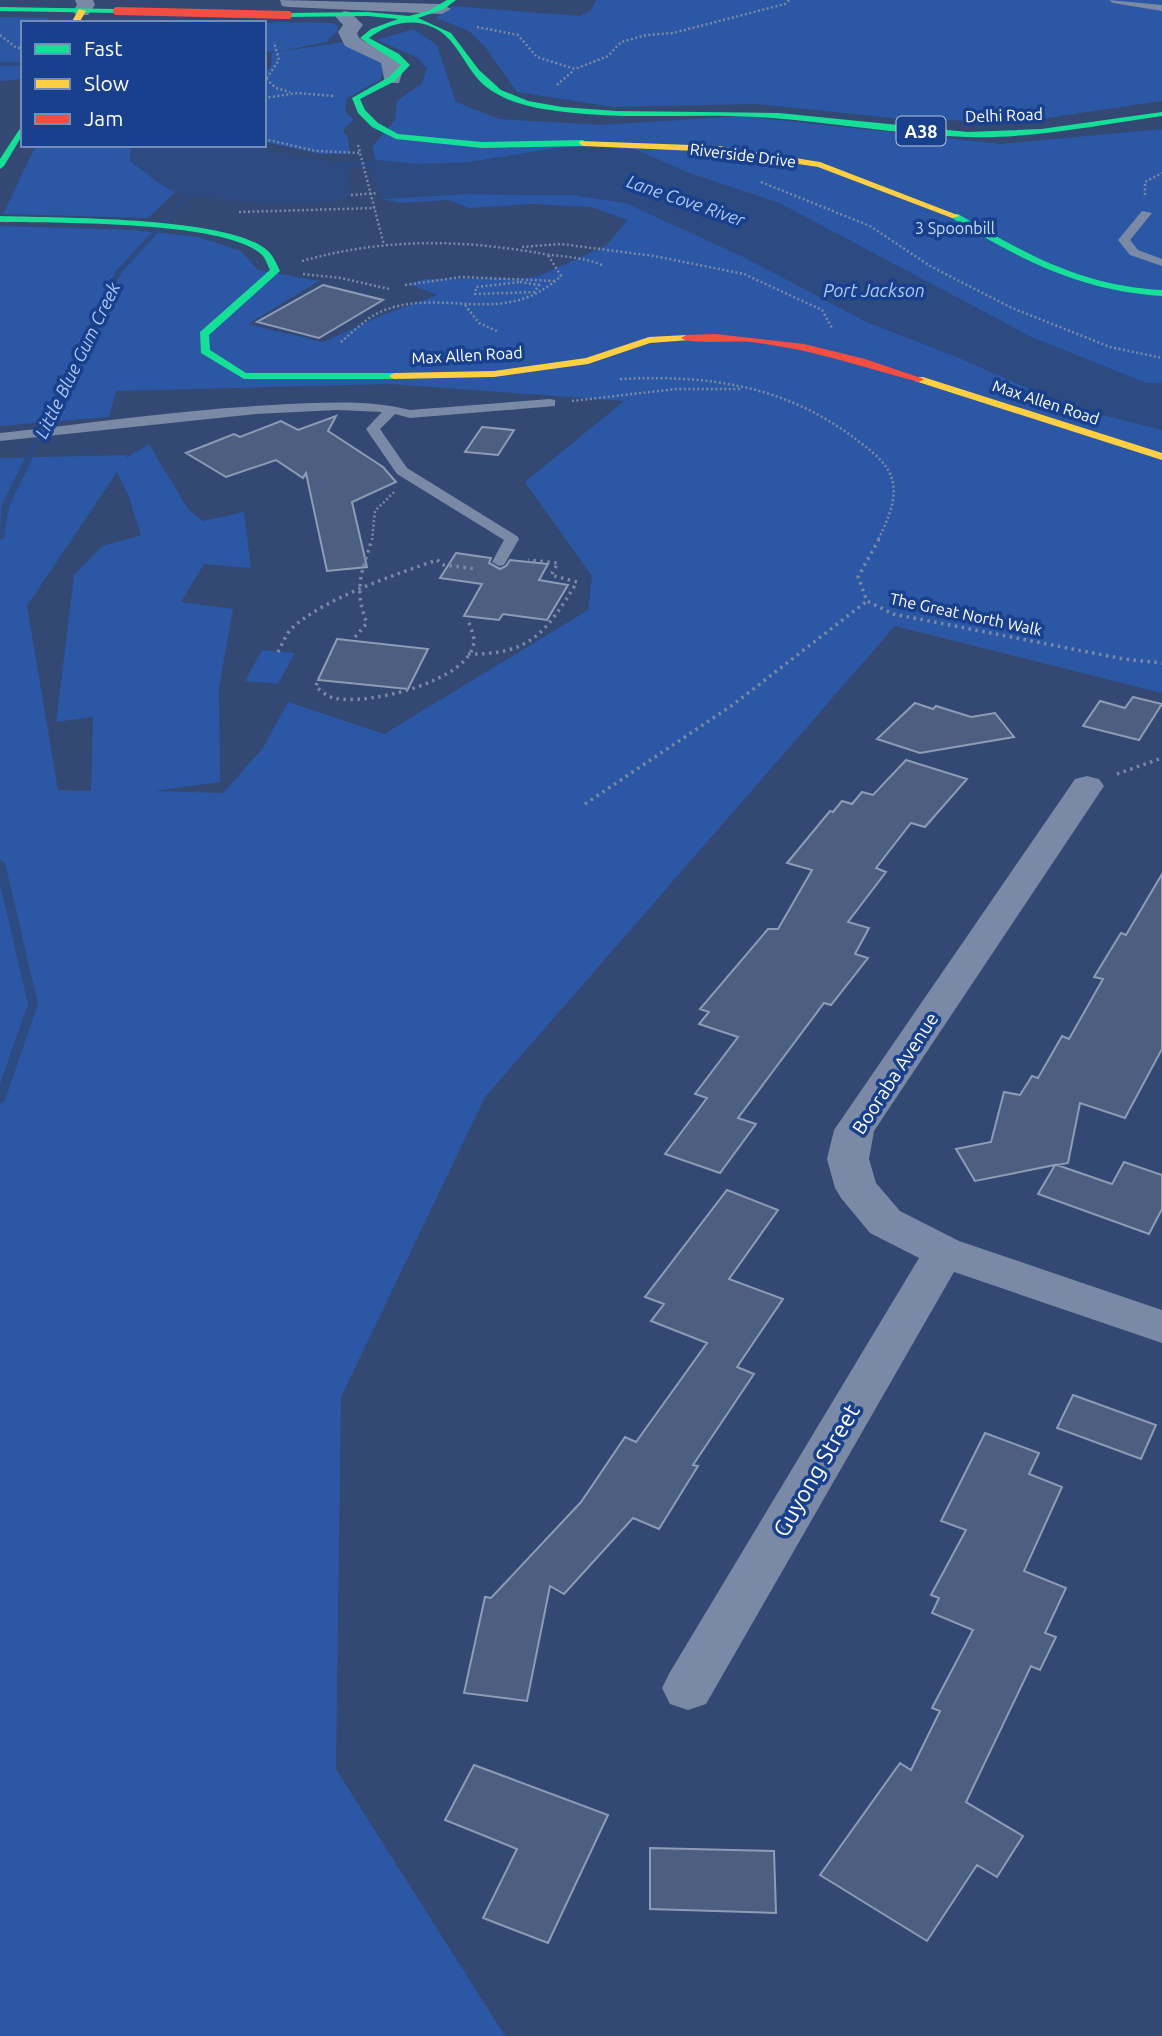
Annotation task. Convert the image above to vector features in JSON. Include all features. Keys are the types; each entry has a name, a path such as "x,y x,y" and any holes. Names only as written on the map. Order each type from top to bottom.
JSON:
{"street":[{"path":"288,8 443,7"},
{"path":"392,79 405,68 404,62 364,38 377,27 415,20 443,7"},
{"name":"Delhi Road","path":"80,11 288,8 344,16 415,20 447,34 457,42 472,69 500,94 534,105 581,111 782,115 968,135 1060,130 1162,114"},
{"name":"A38","path":"0,9 80,11"},
{"path":"344,16 354,25 347,32 352,43 386,57 392,63 392,79"},
{"name":"Riverside Drive","path":"392,79 356,98 361,111 374,125 396,135 482,145 608,143 719,149 820,165 946,212 1027,259 1083,282 1138,293 1162,293"},
{"path":"0,166 21,129"},
{"name":"Max Allen Road","path":"0,219 208,231 237,238 266,253 275,271 259,288 225,312 204,334 205,351 244,376 318,378 494,374 588,361 649,340 708,336 778,340 849,356 1162,457"},
{"name":"Booraba Avenue","path":"1087,786 854,1130 848,1159 856,1188 885,1223 944,1252 1162,1327"},
{"name":"Guyong Street","path":"688,1688 944,1252"}],"lane":[{"path":"1113,0 1162,8"},
{"path":"1146,213 1124,240 1127,248 1138,255 1162,263"},
{"path":"0,437 241,410 352,405 393,409 410,414 550,403"},
{"path":"393,409 373,429 402,471 512,539 499,562"}],"path":[{"path":"556,85 575,69 608,56 621,42 647,35 673,33 785,4 789,0"},
{"path":"443,7 450,14 473,26 519,35 537,57 575,69"},
{"path":"0,35 17,48 21,48"},
{"path":"266,79 279,60 273,37"},
{"path":"266,81 276,88 298,93"},
{"path":"266,139 316,151 361,153 384,245"},
{"path":"1146,213 1145,182 1162,173"},
{"path":"760,182 870,226 930,266 1012,308 1110,347 1162,358"},
{"path":"351,195 379,194"},
{"path":"239,212 375,206"},
{"path":"325,254 384,245 451,242 522,247 561,244 654,256 744,274 822,310 849,356"},
{"path":"522,247 547,254 588,258 603,265"},
{"path":"341,342 381,311 410,306 527,301 553,287 561,276 547,254"},
{"path":"301,274 341,278 370,287 389,289"},
{"path":"405,285 425,279 557,281"},
{"path":"531,284 535,279"},
{"path":"520,282 531,284 539,285 534,292 475,294 476,287 520,282"},
{"path":"465,305 479,325 486,330 499,332"},
{"name":"The Great North Walk","path":"617,379 694,378 749,389 805,405 836,423 878,456 893,480 893,506 858,577 867,601 893,614 1124,659 1162,663"},
{"path":"550,403 676,389 749,389"},
{"path":"355,637 367,623 359,604 359,590 373,536 374,511 394,491"},
{"path":"468,654 490,656 535,640 552,624 577,582 551,575 558,563 518,558"},
{"path":"278,652 290,629 359,590 438,560 444,565 480,569"},
{"path":"585,804 734,704 867,601"},
{"path":"317,683 316,687 333,698 375,699 415,689 464,663 474,641 468,620"},
{"path":"1087,786 1162,758"}],"green space":[{"path":"596,0 1162,0 1162,101 1020,122 901,119 757,104 614,107 517,92 486,48 469,31 436,18 452,6 580,16 591,10"},
{"path":"0,17 49,18 48,21 21,21 21,79 0,81"},
{"path":"266,23 331,23 338,26 338,31 326,42 277,52 343,42 381,59 385,69 380,80 347,98 345,111 354,120 343,130 348,138 350,154 321,154 266,142 266,71 271,66 272,53 275,52 266,51"},
{"name":"3 Spoonbill","path":"414,29 437,45 456,102 499,119 602,125 742,116 1001,144 1162,129 1162,383 1146,383 1031,337 779,203 689,173 636,150 558,148 464,163 416,164 376,160 372,147 395,120 397,101 422,83 427,69 418,58 377,40"},
{"path":"35,147 131,147 130,161 175,192 148,218 3,214"},
{"path":"464,194 573,195 626,203 744,257 867,322 960,358 1066,405 1162,430 1162,693 895,626 485,1097 341,1397 336,1769 505,2036 0,2036 0,458 127,455 126,458 149,444 188,509 203,521 244,512 251,568 204,564 181,602 233,609 219,688 220,782 155,791 223,793 263,748 288,702 384,734 588,610 592,576 525,482 624,401 390,384 116,391 109,417 0,426 0,226 133,230 199,237 241,251 258,270 319,281 248,324 323,342 385,314 438,295 408,284 425,279 509,280 539,276 607,245 627,220 591,207 532,204 469,208 448,200 403,203 380,199","holes":["117,472 129,497 141,535 102,546 74,575 56,722 93,717 91,791 58,790 27,606"]},
{"path":"262,650 295,653 278,684 245,681"}],"water":[{"name":"Port Jackson","path":"592,146 636,150 689,173 779,203 1031,337 1146,383 1162,383 1162,430 1066,405 960,358 867,322 744,257 626,203 573,195 464,194 380,199 371,167 347,168 351,195 340,200 295,204 211,199 175,192 130,161 131,147 258,147 306,158 329,159 330,163 376,160 416,164 464,163 558,148"}],"building":[{"path":"323,285 383,300 319,338 257,322"},
{"path":"336,416 328,431 383,467 396,482 352,502 367,567 327,571 306,473 303,478 276,460 226,477 186,453 234,434 240,437 281,421 298,430"},
{"path":"482,427 514,430 498,455 465,452"},
{"path":"456,553 491,558 489,563 500,569 510,560 548,564 539,580 568,585 547,620 503,614 499,620 464,616 482,584 440,578"},
{"path":"337,639 428,649 408,689 318,680"},
{"path":"1133,697 1162,704 1139,740 1083,726 1100,701 1125,708"},
{"path":"915,703 933,709 936,706 971,717 995,713 1014,737 920,753 877,739"},
{"path":"906,760 967,779 925,827 911,823 876,868 886,872 848,922 869,928 855,954 868,958 831,1005 824,1003 738,1118 756,1124 720,1173 665,1154 707,1098 695,1094 738,1037 699,1024 709,1012 700,1009 768,929 778,929 812,870 787,863 830,811 833,812 842,801 852,804 862,792 873,795"},
{"path":"1162,874 1162,1049 1125,1118 1080,1103 1068,1163 1057,1165 1112,1184 1124,1162 1162,1175 1162,1209 1149,1234 1038,1194 1055,1165 975,1181 956,1149 991,1142 1004,1092 1020,1095 1032,1076 1038,1078 1062,1036 1069,1039 1103,979 1094,977 1121,933 1126,935"},
{"path":"727,1190 778,1210 729,1279 783,1299 737,1367 754,1374 693,1465 698,1466 659,1529 633,1518 564,1594 550,1586 527,1701 464,1693 485,1597 491,1598 581,1502 625,1437 636,1442 707,1343 651,1321 664,1304 645,1297"},
{"path":"1073,1395 1156,1425 1141,1459 1057,1428"},
{"path":"985,1433 1039,1453 1029,1474 1062,1487 1024,1571 1066,1588 1045,1633 1056,1637 1040,1670 1031,1666 966,1802 1023,1836 997,1877 977,1865 927,1941 820,1875 900,1763 911,1770 940,1711 932,1708 973,1630 932,1613 939,1598 931,1595 966,1530 941,1521"},
{"path":"474,1765 608,1815 548,1943 483,1918 517,1849 445,1820"},
{"path":"650,1848 774,1851 776,1913 650,1909"}],"waterway":[{"path":"0,64 21,64"},
{"name":"Little Blue Gum Creek","path":"0,538 5,507 119,271 190,194 200,188"},
{"name":"Little Blue Gum Creek","path":"0,863 33,1004 0,1100"}],"traffic: fast":[{"path":"452,0 431,12 385,25 364,38 396,56 406,65 392,79 356,98 361,111 375,125 396,136 482,145 583,143"},
{"path":"0,9 117,11"},
{"path":"288,15 390,15 428,23 453,38 476,72 490,86 525,103 562,110 616,114 752,114 968,135 1041,131 1162,114"},
{"path":"0,166 21,129"},
{"path":"955,216 1028,258 1079,279 1105,287 1162,293"},
{"path":"0,219 138,224 214,233 244,241 264,252 275,271 204,334 205,351 244,376 394,376"}],"traffic: slow":[{"path":"76,21 82,11"},
{"path":"583,143 719,149 820,165 955,216"},
{"path":"394,376 494,374 588,361 649,340 686,338"},
{"path":"919,379 1162,457"}],"traffic: jam":[{"path":"117,11 288,15"},
{"path":"686,338 746,338 804,347 919,379"}],"water label":[{"name":"Lane Cove River","path":"686,200"}]}
